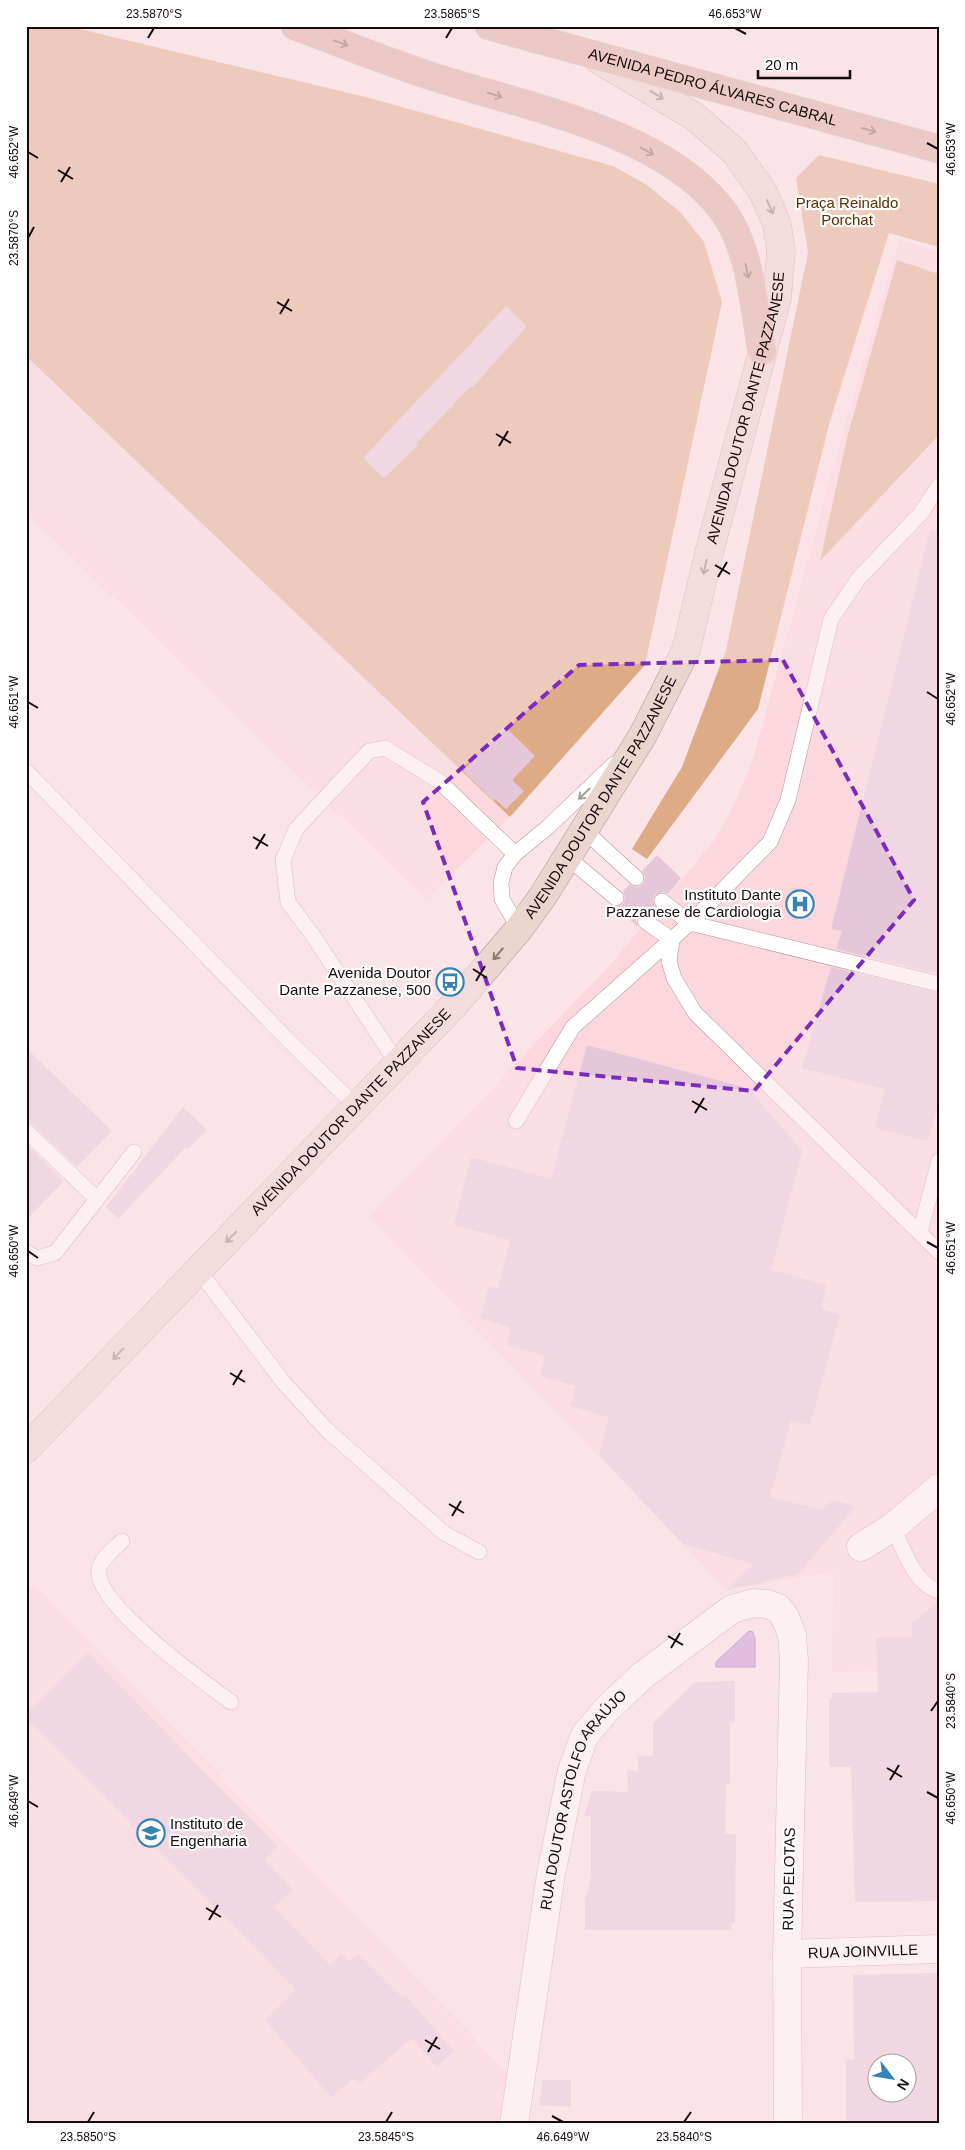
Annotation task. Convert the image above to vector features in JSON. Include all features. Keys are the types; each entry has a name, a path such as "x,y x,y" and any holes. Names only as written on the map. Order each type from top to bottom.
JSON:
{"main road":[{"path":"295,26 433,77 593,125 632,143 671,165 704,188 721,208 737,235 747,266 762,351"},
{"name":"AVENIDA PEDRO ÁLVARES CABRAL","path":"489,26 939,149"},
{"path":"550,26 585,52"}],"street":[{"name":"AVENIDA DOUTOR DANTE PAZZANESE","path":"26,1449 456,1003 519,929 643,735 686,650 709,553 777,298 781,251 777,224 763,192 735,152 695,117 585,52"},
{"path":"861,1547 893,1527 939,1488"},
{"name":"RUA DOUTOR ASTOLFO ARAÚJO","path":"514,2124 552,1874 572,1770 585,1735 607,1709 642,1676 732,1609 754,1603 767,1604 778,1608 785,1617 792,1635"},
{"name":"RUA PELOTAS","path":"788,2124 787,1954 794,1660 792,1635"},
{"name":"RUA JOINVILLE","path":"787,1954 939,1949"}],"lane":[{"path":"516,1121 572,1027 672,940 770,842 788,800 831,620 858,578 921,513 939,486"},
{"path":"519,929 502,899 501,883 505,867 514,854 558,818 643,735"},
{"path":"397,1063 314,937 288,902 283,860 296,829 369,751 385,748 440,781 514,854"},
{"path":"26,770 290,1042 356,1106"},
{"path":"584,830 636,878"},
{"path":"566,857 616,898"},
{"path":"662,900 690,923 939,984"},
{"path":"645,921 672,940"},
{"path":"672,940 670,961 674,978 695,1013 939,1252"},
{"path":"26,1131 97,1199"},
{"path":"26,1252 37,1258 55,1253 134,1152"},
{"path":"920,1232 939,1161"},
{"path":"199,1271 284,1383 328,1430 444,1533 479,1552"},
{"path":"893,1527 912,1568 933,1589 939,1590"},
{"path":"122,1541 102,1562 98,1571 100,1580 107,1592 138,1629 182,1666 231,1702"}],"highlighted area":[{"path":"783,660 914,900 754,1091 517,1068 423,802 579,665"}],"shaded area":[{"name":"Instituto Dante Pazzanese de Cardiologia","path":"899,239 939,252 939,1669 832,1672 833,1572 727,1590 369,1217 610,965 713,842 733,808 753,759 842,436"},
{"path":"26,356 510,817 426,899 26,513"},
{"name":"Instituto de Engenharia","path":"34,1584 508,2073 500,2124 26,2124 26,1593"},
{"path":"749,1631 753,1632 755,1639 755,1667 716,1667 716,1662"}],"green space":[{"path":"26,26 67,26 366,97 613,166 647,185 680,212 704,242 722,302 645,665 510,817 26,356"},
{"path":"819,155 939,184 939,247 889,233 830,421 758,709 647,859 632,849 682,767 726,650 808,253 796,178"},
{"name":"Praça Reinaldo Porchat","path":"897,260 939,274 939,435 820,561 847,438"}],"building":[{"path":"506,306 527,326 472,388 470,387 416,444 418,445 384,478 363,458"},
{"path":"930,530 939,531 939,974 836,949 842,931 831,929"},
{"path":"504,726 535,756 514,778 513,781 524,791 506,809 495,799 494,801 463,771"},
{"path":"657,855 681,878 668,894 663,892 655,895 653,900 656,908 651,914 645,912 638,915 636,921 638,927 616,907 623,904 625,899 623,891 629,885 638,887 643,884 645,876 642,871"},
{"path":"831,967 939,993 939,1100 928,1141 875,1128 885,1089 802,1068"},
{"path":"587,1045 754,1090 754,1095 802,1151 771,1270 827,1285 821,1309 840,1314 810,1425 791,1420 770,1497 822,1510 831,1500 856,1506 798,1574 727,1590 753,1564 683,1544 599,1455 609,1417 570,1406 576,1386 540,1376 545,1355 507,1345 511,1328 480,1318 489,1286 498,1289 510,1240 454,1225 471,1157 551,1179"},
{"path":"26,1048 112,1131 77,1167 32,1124 26,1122"},
{"path":"183,1107 207,1130 188,1149 186,1147 119,1218 106,1207"},
{"path":"26,1144 64,1181 26,1220"},
{"path":"939,1601 939,1901 855,1902 851,1767 829,1767 829,1699 833,1699 832,1693 878,1692 876,1638 912,1637 912,1623"},
{"path":"88,1653 278,1847 265,1860 293,1889 274,1907 330,1965 342,1954 349,1962 358,1953 403,1998 405,1995 454,2051 437,2067 412,2038 359,2084 354,2078 332,2097 265,2020 296,1990 26,1717 26,1714"},
{"path":"735,1681 735,1723 730,1723 730,1783 726,1783 725,1834 736,1834 735,1923 731,1923 732,1930 585,1930 585,1900 591,1877 591,1816 584,1816 592,1791 628,1792 627,1770 638,1771 638,1756 653,1756 653,1723 693,1684"},
{"path":"939,1973 939,2124 846,2124 846,2060 854,2059 853,1975"},
{"path":"543,2080 571,2080 571,2107 539,2105"}],"place":[{"name":"Instituto Dante Pazzanese de Cardiologia","path":"800,904"},
{"name":"Avenida Doutor Dante Pazzanese, 500","path":"450,982"},
{"name":"Instituto de Engenharia","path":"151,1833"}]}
